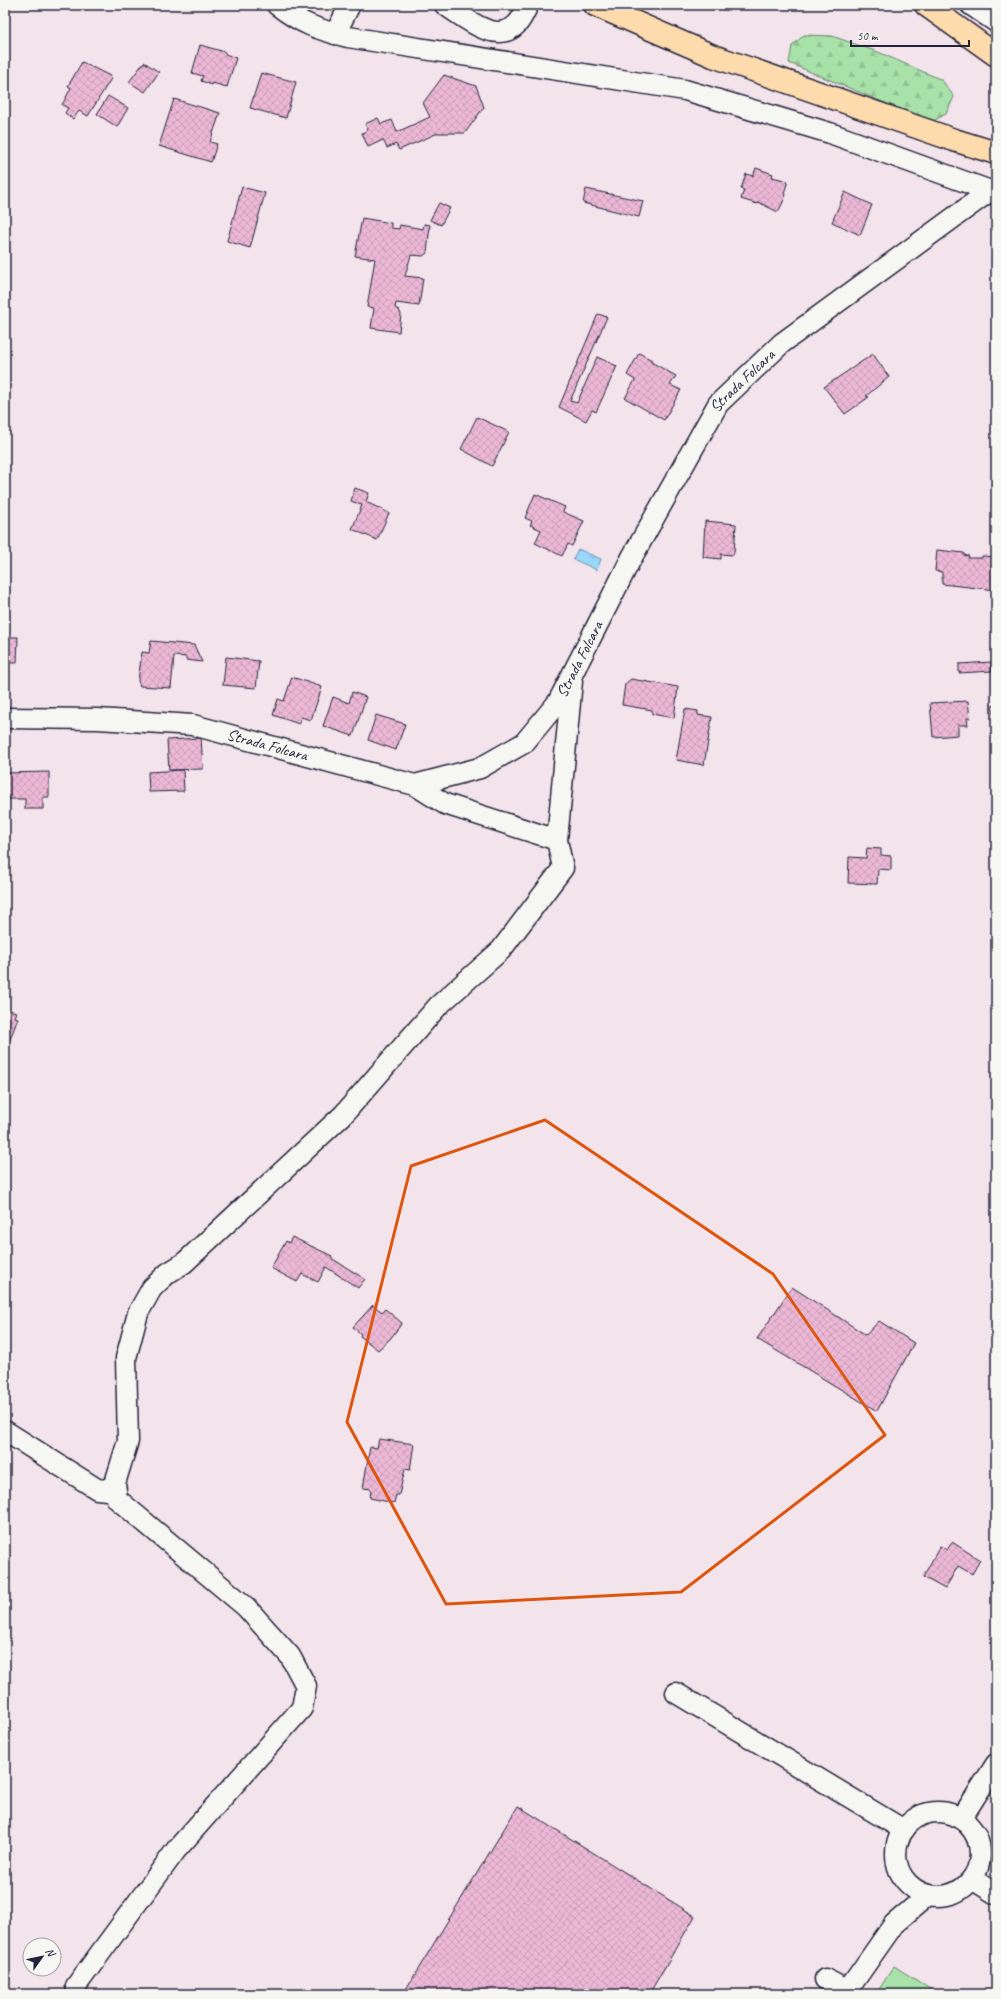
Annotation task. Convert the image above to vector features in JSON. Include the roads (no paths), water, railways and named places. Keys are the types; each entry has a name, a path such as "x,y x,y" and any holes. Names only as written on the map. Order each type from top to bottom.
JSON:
{"highway":[{"path":"595,5 713,56 954,140 996,153"},
{"path":"926,5 996,55"},
{"path":"945,5 996,40"}],"street":[{"path":"277,5 292,17 320,31 685,90 830,133 993,192"},
{"path":"335,34 350,5"},
{"path":"445,5 483,29 498,33 509,31 518,23 525,11"},
{"path":"971,5 996,22"},
{"name":"Strada Folcara","path":"5,718 98,719 193,725 415,785 480,768 524,743 558,702 631,559 718,404 782,343 993,192"},
{"path":"76,1986 176,1850 302,1708 306,1686 290,1656 246,1607 117,1499 115,1483 128,1441 126,1358 138,1313 152,1288 168,1273 184,1263 343,1115 438,1006 501,950 563,868 557,840 573,672"},
{"path":"415,785 445,804 557,840"},
{"path":"5,1431 97,1489 107,1490 115,1483"},
{"path":"676,1693 904,1830"},
{"path":"960,1819 996,1764"},
{"path":"936,1812 949,1814 960,1819 972,1831 979,1846 980,1858 978,1869 972,1879 964,1888 953,1894 941,1896 928,1895 917,1890 906,1881 899,1870 896,1856 898,1842 904,1830 913,1821 924,1815 936,1812"},
{"path":"972,1879 996,1894"},
{"path":"894,1924 906,1881"},
{"path":"825,1978 846,1992 894,1924 928,1895"}],"water":[{"path":"578,549 601,559 597,570 573,559"}]}
